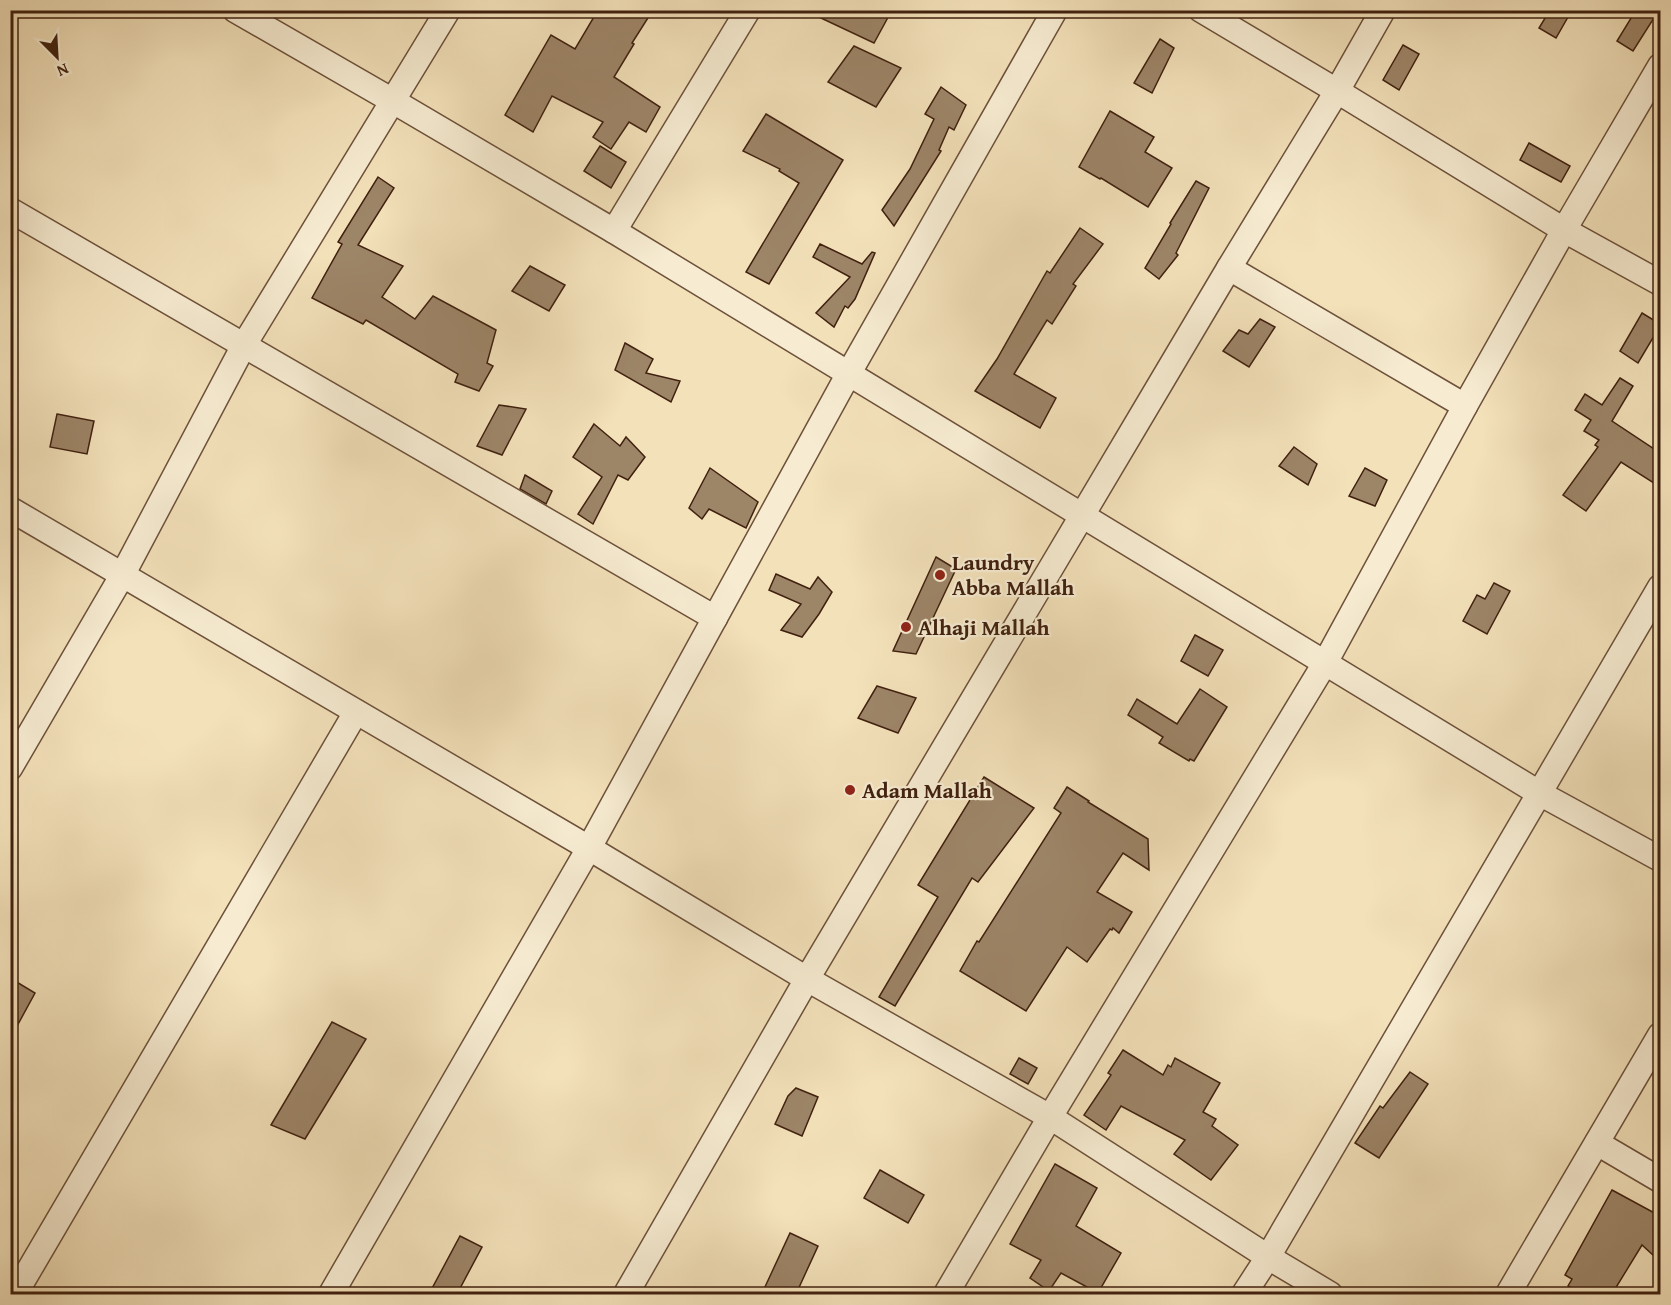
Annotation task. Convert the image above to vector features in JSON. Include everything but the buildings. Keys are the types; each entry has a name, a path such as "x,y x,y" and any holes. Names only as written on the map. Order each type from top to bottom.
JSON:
{"street":[{"path":"235,10 614,231 1539,793 1660,859"},
{"path":"10,768 123,574 244,345 448,10"},
{"path":"614,231 748,10"},
{"path":"331,1294 589,848 849,373 1055,10"},
{"path":"1201,10 1563,230 1660,283"},
{"path":"626,1294 807,979 1228,268 1337,91 1383,10"},
{"path":"956,1291 1050,1117 1325,663 1563,230 1660,66"},
{"path":"10,210 715,618"},
{"path":"1228,268 1465,406"},
{"path":"10,509 589,848 807,979 1050,1117 1268,1257 1330,1294"},
{"path":"1244,1294 1268,1257 1660,587"},
{"path":"15,1294 356,712"},
{"path":"1508,1294 1660,1035"},
{"path":"1597,1143 1660,1180"}],"place":[{"name":"Laundry Abba Mallah","path":"940,575"},
{"name":"Alhaji Mallah","path":"906,627"},
{"name":"Adam Mallah","path":"850,790"}]}
